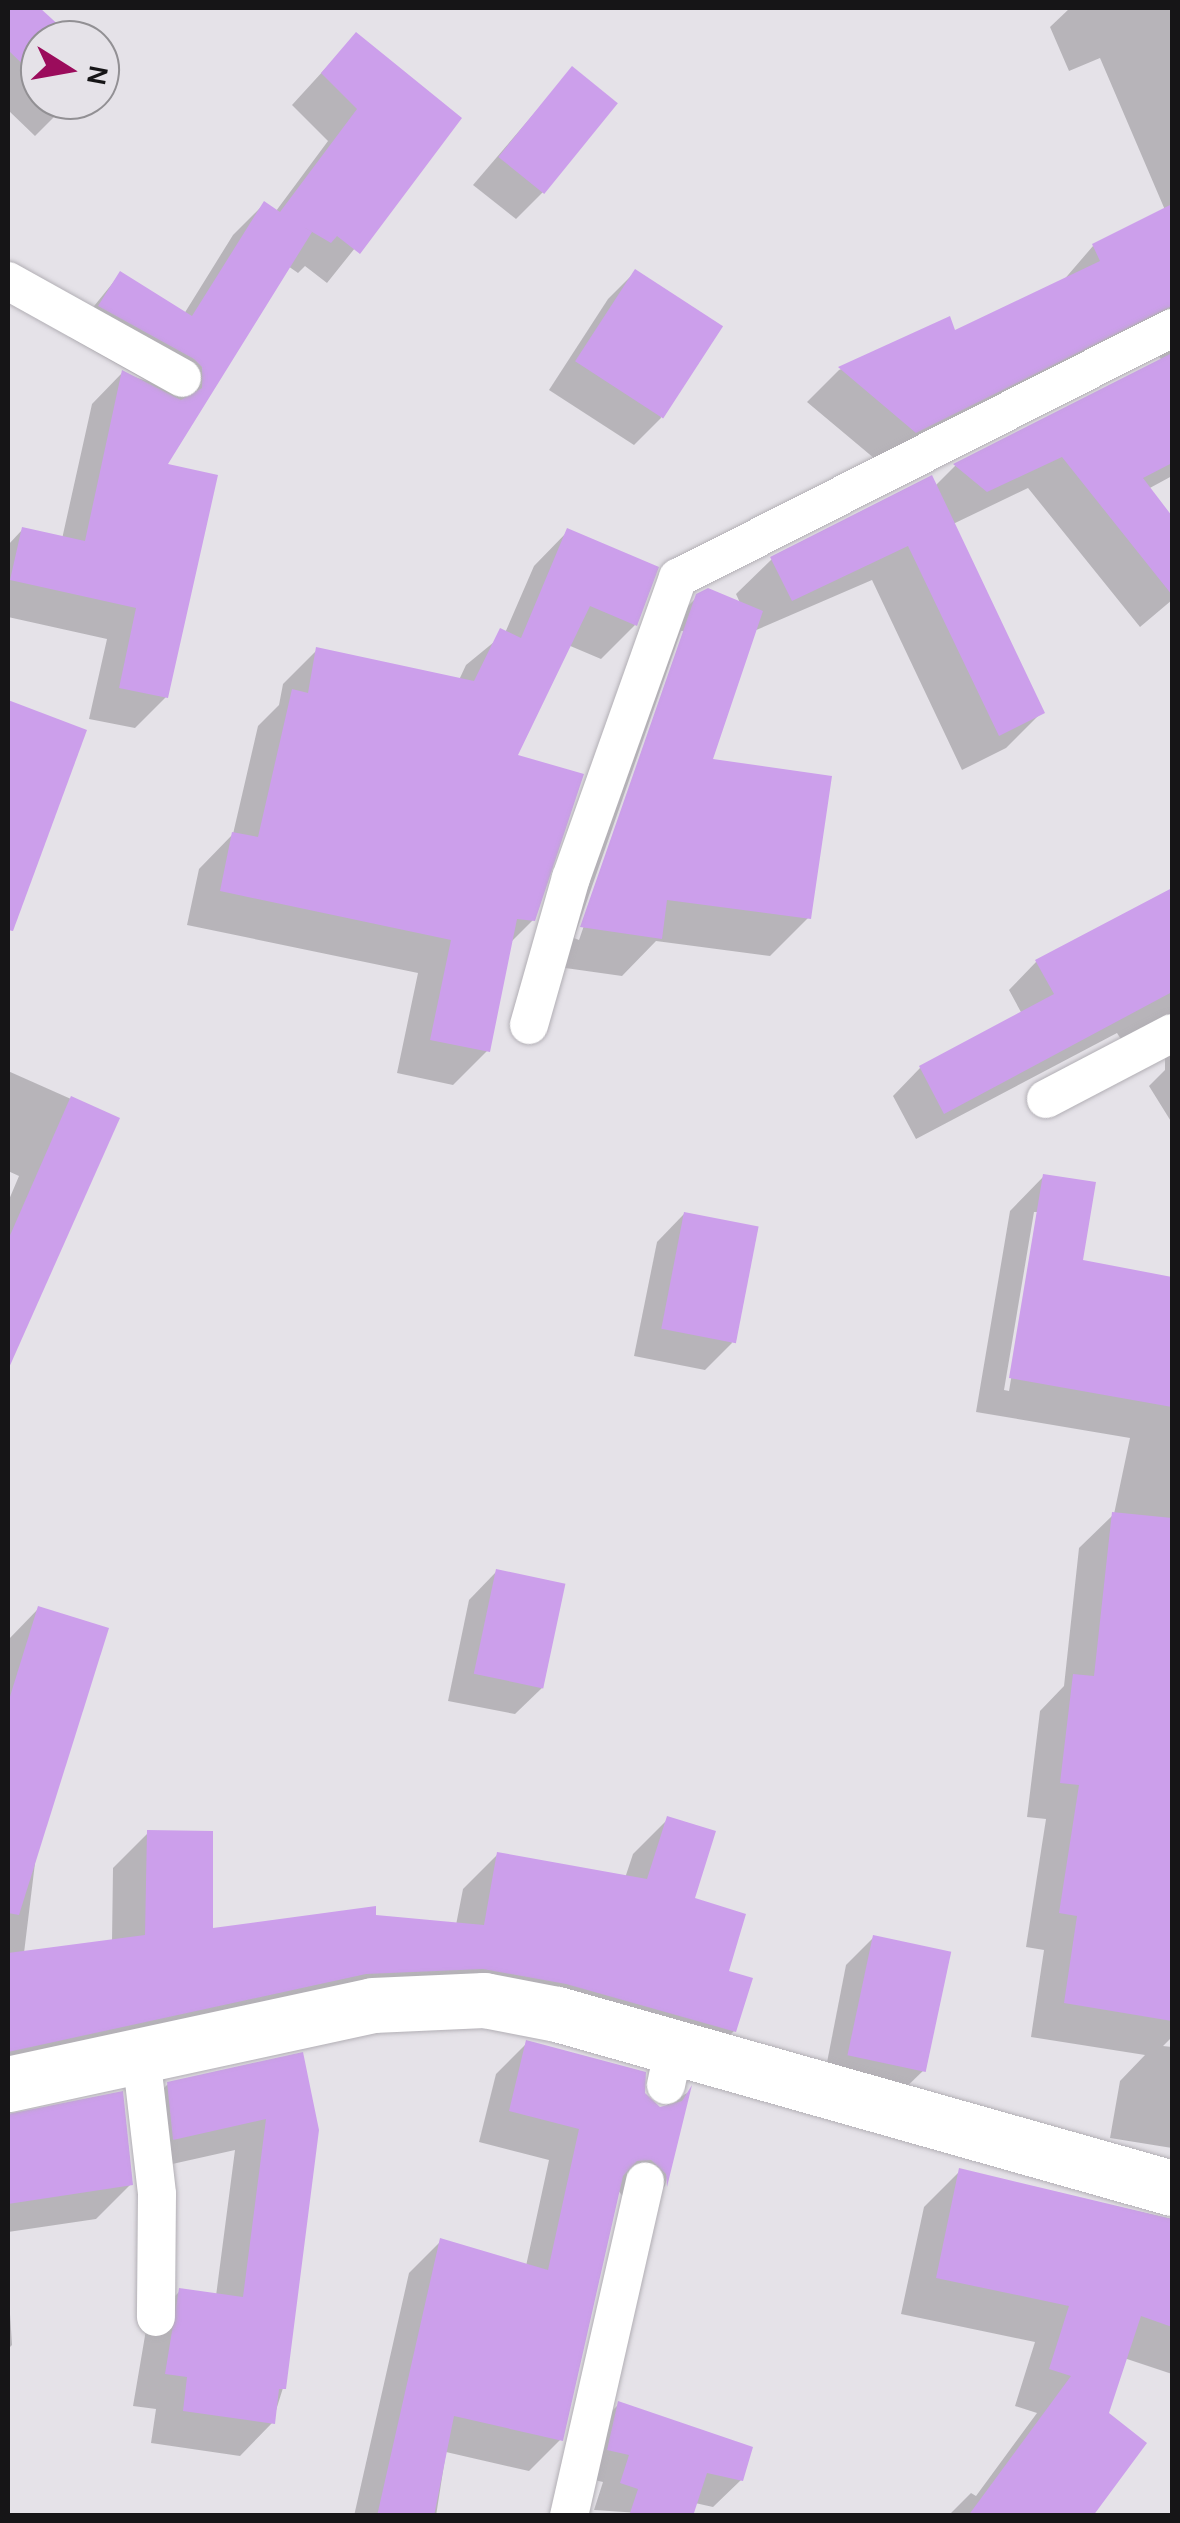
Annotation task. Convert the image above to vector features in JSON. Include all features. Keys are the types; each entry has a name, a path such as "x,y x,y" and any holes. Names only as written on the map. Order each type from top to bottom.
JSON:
{"street":[{"path":"8,2084 372,2005 484,2000 670,2066 1172,2188"}],"lane":[{"path":"8,281 182,378"},
{"path":"529,1026 593,811 678,578 1172,328"},
{"path":"1046,1099 1172,1033"},
{"path":"141,2055 157,2194 156,2318"},
{"path":"569,2516 645,2182"}],"building":[{"path":"8,8 40,8 53,20 20,20 20,62 8,50"},
{"path":"356,32 462,118 360,254 337,236 331,243 302,226 312,232 168,464 218,475 168,698 119,688 136,608 10,580 22,527 85,541 122,370 181,400 202,388 202,367 194,359 98,306 120,271 192,316 264,201 280,212 357,109 321,73"},
{"path":"572,66 618,103 544,194 498,157"},
{"path":"1172,204 1172,306 916,433 838,367 950,316 955,330 1100,261 1092,244"},
{"path":"635,269 723,326 663,418 575,361"},
{"path":"1172,353 1172,463 1143,478 1172,516 1172,595 1062,457 987,492 953,464"},
{"path":"932,475 1045,713 999,736 908,546 792,601 770,557"},
{"path":"567,528 659,567 637,626 590,606 518,755 584,774 535,921 517,919 490,1052 430,1040 451,940 220,891 232,832 258,837 292,689 308,693 316,647 474,681 500,628 521,638"},
{"path":"708,588 763,611 713,759 832,776 811,919 667,900 662,939 580,927 696,594"},
{"path":"8,700 87,730 13,931 8,930"},
{"path":"1172,888 1172,992 944,1114 919,1066 1054,994 1035,960"},
{"path":"71,1096 120,1118 8,1370 8,1240"},
{"path":"1043,1174 1096,1182 1083,1260 1172,1277 1172,1407 1009,1378"},
{"path":"684,1212 759,1227 736,1343 661,1329"},
{"path":"1112,1512 1172,1518 1172,2021 1064,2003 1077,1916 1059,1913 1079,1785 1060,1783 1073,1674 1094,1676"},
{"path":"496,1569 565,1584 543,1688 474,1674"},
{"path":"38,1606 109,1628 19,1915 8,1913 8,1703"},
{"path":"667,1816 716,1831 695,1898 746,1914 729,1971 753,1978 736,2032 566,1984 483,1969 366,1974 8,2052 8,1953 145,1935 147,1830 213,1831 213,1928 376,1906 376,1915 484,1925 497,1852 647,1879"},
{"path":"873,1935 951,1952 926,2072 847,2055"},
{"path":"526,2040 646,2072 645,2093 660,2107 682,2101 692,2085 667,2187 666,2174 651,2160 637,2161 623,2176 563,2441 454,2416 434,2516 377,2516 440,2238 548,2270 579,2129 509,2111"},
{"path":"303,2052 319,2130 286,2389 279,2389 275,2424 183,2411 187,2377 165,2374 179,2288 243,2297 266,2119 173,2140 167,2082"},
{"path":"123,2091 133,2185 8,2204 8,2114"},
{"path":"959,2168 1172,2219 1172,2327 1141,2316 1109,2413 1147,2443 1093,2516 968,2516 1071,2376 1049,2369 1069,2306 936,2278"},
{"path":"618,2401 753,2447 743,2481 707,2473 693,2516 629,2516 638,2489 620,2483 629,2455 607,2450"}]}
